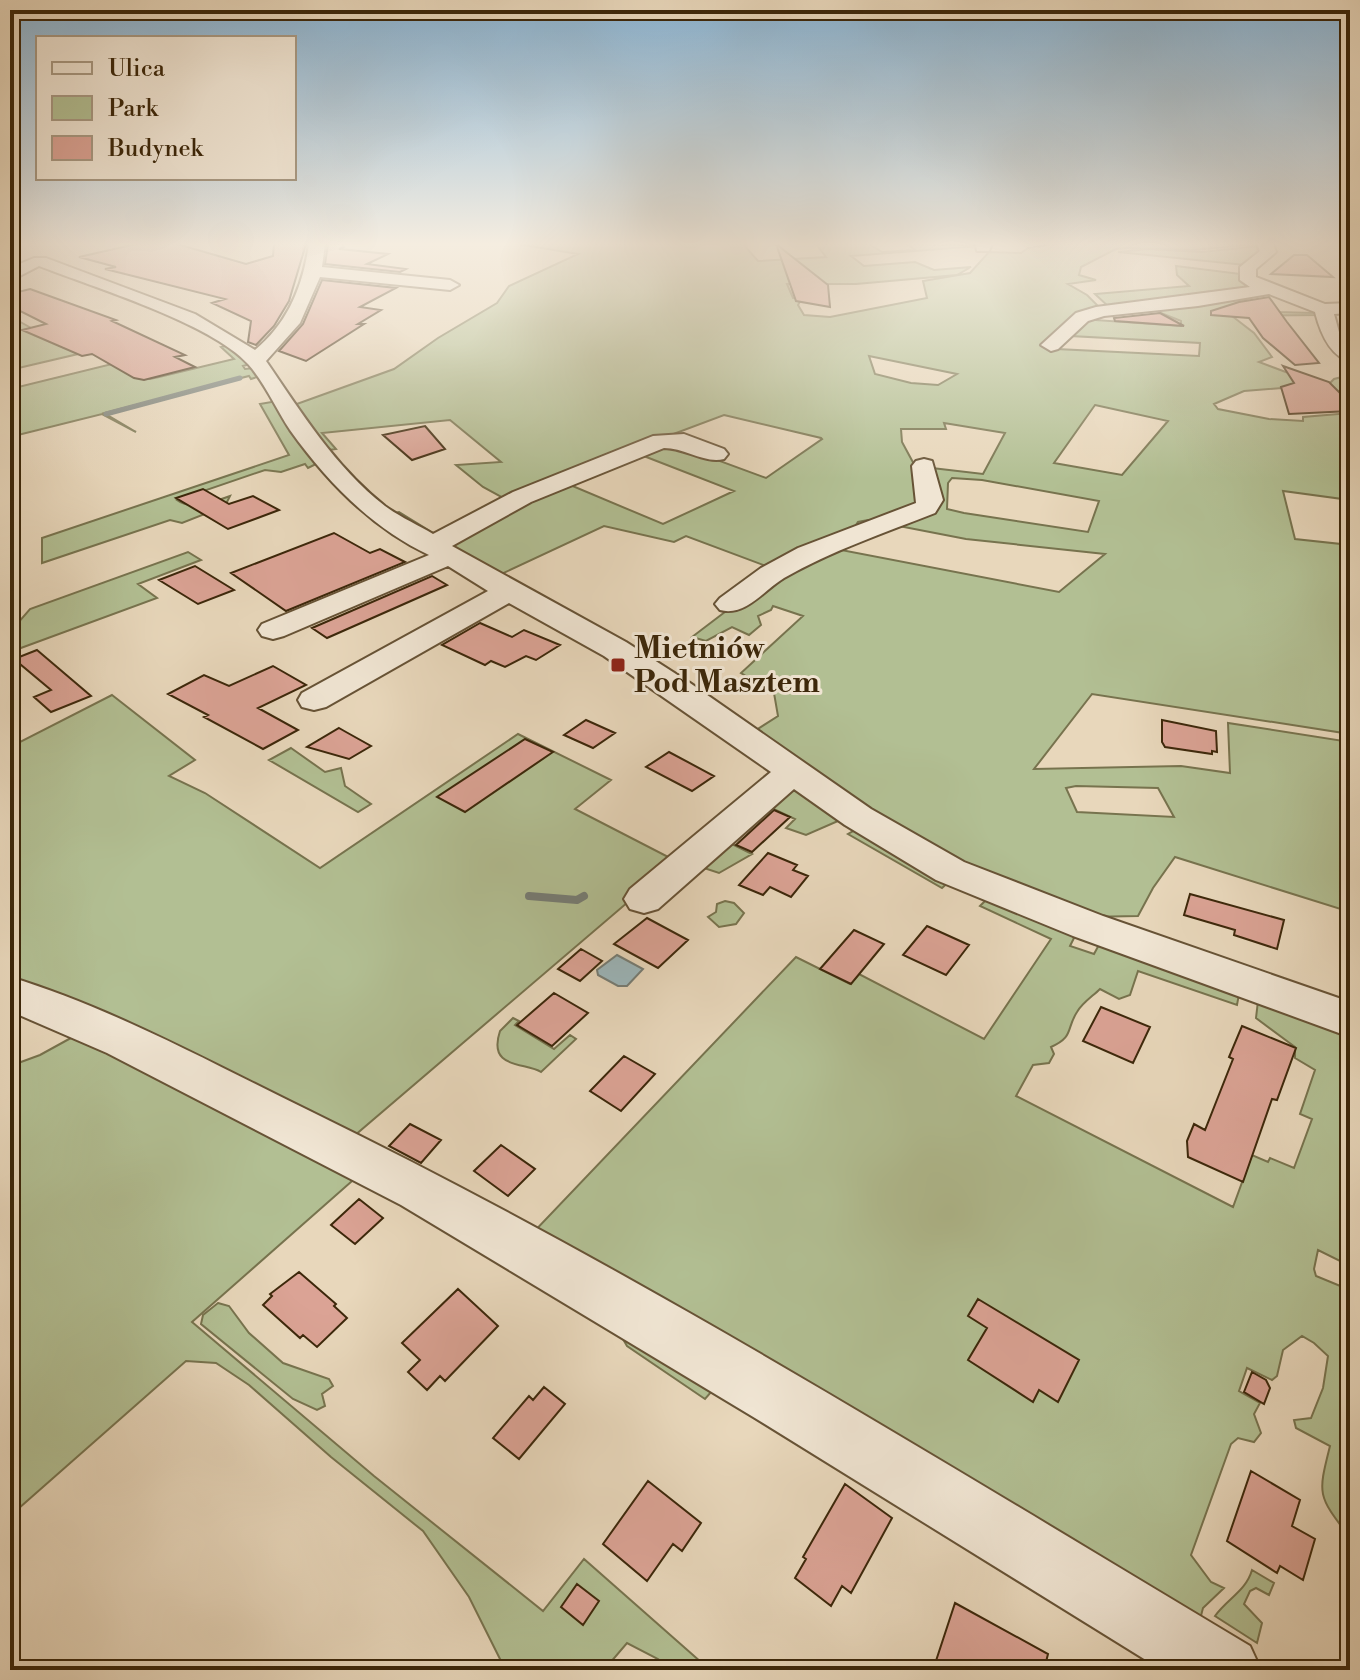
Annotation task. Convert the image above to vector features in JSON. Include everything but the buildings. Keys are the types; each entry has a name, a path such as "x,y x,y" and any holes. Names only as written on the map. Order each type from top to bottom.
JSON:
{"street":[{"path":"198,322 255,360 300,428 341,479 377,512 652,672 896,842 950,871 1065,918 1350,1020"},
{"path":"255,360 274,346 291,322"},
{"path":"1051,345 1078,322"},
{"path":"1335,322 1330,334 1350,355"},
{"path":"273,630 441,551 522,497 661,441 684,441 716,454"},
{"path":"730,604 799,558 926,508 930,500 924,466"},
{"path":"314,700 509,591"},
{"path":"644,899 777,784 795,773"},
{"path":"10,993 123,1041 419,1189 788,1404 1226,1670"}],"green space":[{"path":"10,322 21,322 78,354 10,370"},
{"path":"464,322 1074,322 1057,349 1199,356 1200,343 1071,336 1079,322 1181,326 1181,322 1240,322 1254,333 1272,357 1259,362 1326,387 1334,379 1350,375 1350,398 1282,388 1244,391 1214,404 1218,409 1269,419 1303,421 1303,417 1350,413 1350,424 1343,426 1350,430 1350,500 1283,491 1295,539 1350,545 1350,734 1092,694 1034,769 1181,766 1230,773 1228,723 1350,742 1350,912 1175,857 1138,916 1085,917 945,859 753,732 778,716 774,693 741,673 803,616 773,606 758,616 761,625 749,635 732,627 706,641 692,637 775,574 831,548 1059,592 1105,554 966,539 868,520 858,522 856,525 860,528 774,569 686,536 674,542 604,526 495,577 391,514 399,512 443,539 509,501 483,487 456,465 501,462 450,420 322,433 336,449 329,450 294,405 394,369","holes":["869,356 957,374 938,385 911,383 875,374","1095,405 1168,421 1122,475 1054,463","724,415 822,439 766,478 660,439","944,423 1005,433 983,474 915,466 902,442 901,429 946,429","636,453 734,491 663,524 563,482","952,478 982,480 1099,501 1088,532 947,509 948,483","1066,788 1158,788 1174,817 1077,812"]},
{"path":"230,345 251,364 243,366 245,369 254,368 260,376 251,379 249,376 104,413 136,432 102,414 10,437 10,389 120,362 150,379 234,359 221,347"},
{"path":"277,401 318,463 308,468 305,464 281,472 265,470 177,500 195,505 230,496 225,506 182,523 170,520 42,563 42,538 289,455 260,404"},
{"path":"188,552 201,560 138,584 157,598 10,652 10,632 30,609"},
{"path":"112,695 195,760 169,776 205,793 320,868 518,734 611,780 575,809 676,861 354,1136 10,978 10,747"},
{"path":"291,748 325,772 341,768 345,786 371,804 358,812 269,760"},
{"path":"791,784 839,815 838,821 806,835 786,828 795,819 763,804"},
{"path":"857,829 951,880 942,888 848,834"},
{"path":"726,841 752,854 719,873 698,866"},
{"path":"989,897 1077,932 1070,946 1094,954 1101,941 1239,994 1237,1005 1138,971 1130,995 1119,999 1100,989 1082,1006 1063,1040 1051,1047 1054,1054 1049,1063 1033,1065 1016,1096 1233,1207 1252,1155 1268,1162 1270,1158 1294,1168 1312,1119 1300,1114 1315,1070 1295,1058 1295,1047 1256,1018 1258,1001 1350,1030 1350,1266 1318,1250 1314,1269 1316,1276 1350,1290 1348,1535 1330,1511 1323,1494 1323,1475 1330,1446 1296,1428 1294,1420 1311,1418 1323,1388 1328,1356 1302,1336 1283,1350 1277,1376 1272,1380 1247,1368 1239,1391 1260,1403 1254,1414 1261,1433 1254,1442 1238,1438 1231,1444 1191,1555 1211,1582 1224,1588 1203,1608 1196,1635 527,1239 796,957 850,984 859,974 984,1039 1051,939 980,906"},
{"path":"725,901 734,903 744,913 736,924 719,927 708,917 716,912 717,904"},
{"path":"513,1018 519,1021 515,1025 554,1049 570,1035 576,1039 541,1072 510,1062 503,1058 497,1044 500,1031"},
{"path":"80,1033 360,1174 192,1322 374,1476 543,1611 584,1559 710,1670 671,1670 658,1659 627,1643 604,1670 502,1670 504,1667 469,1597 423,1531 331,1457 249,1385 216,1363 186,1361 10,1516 10,1066 40,1055"},
{"path":"218,1303 229,1306 249,1333 283,1363 329,1379 333,1386 322,1394 325,1406 317,1410 293,1399 201,1324 203,1315"},
{"path":"623,1339 719,1383 705,1399 627,1346"},
{"path":"1252,1570 1274,1583 1269,1595 1256,1588 1250,1591 1244,1604 1262,1623 1257,1643 1215,1616 1241,1589"}],"water":[{"path":"617,955 643,969 627,986 618,986 598,975 597,970"}],"waterway":[{"path":"106,414 240,378"},
{"path":"529,896 577,900 584,896"}],"place":[{"name":"Mietniów Pod Masztem","path":"618,665"}]}
